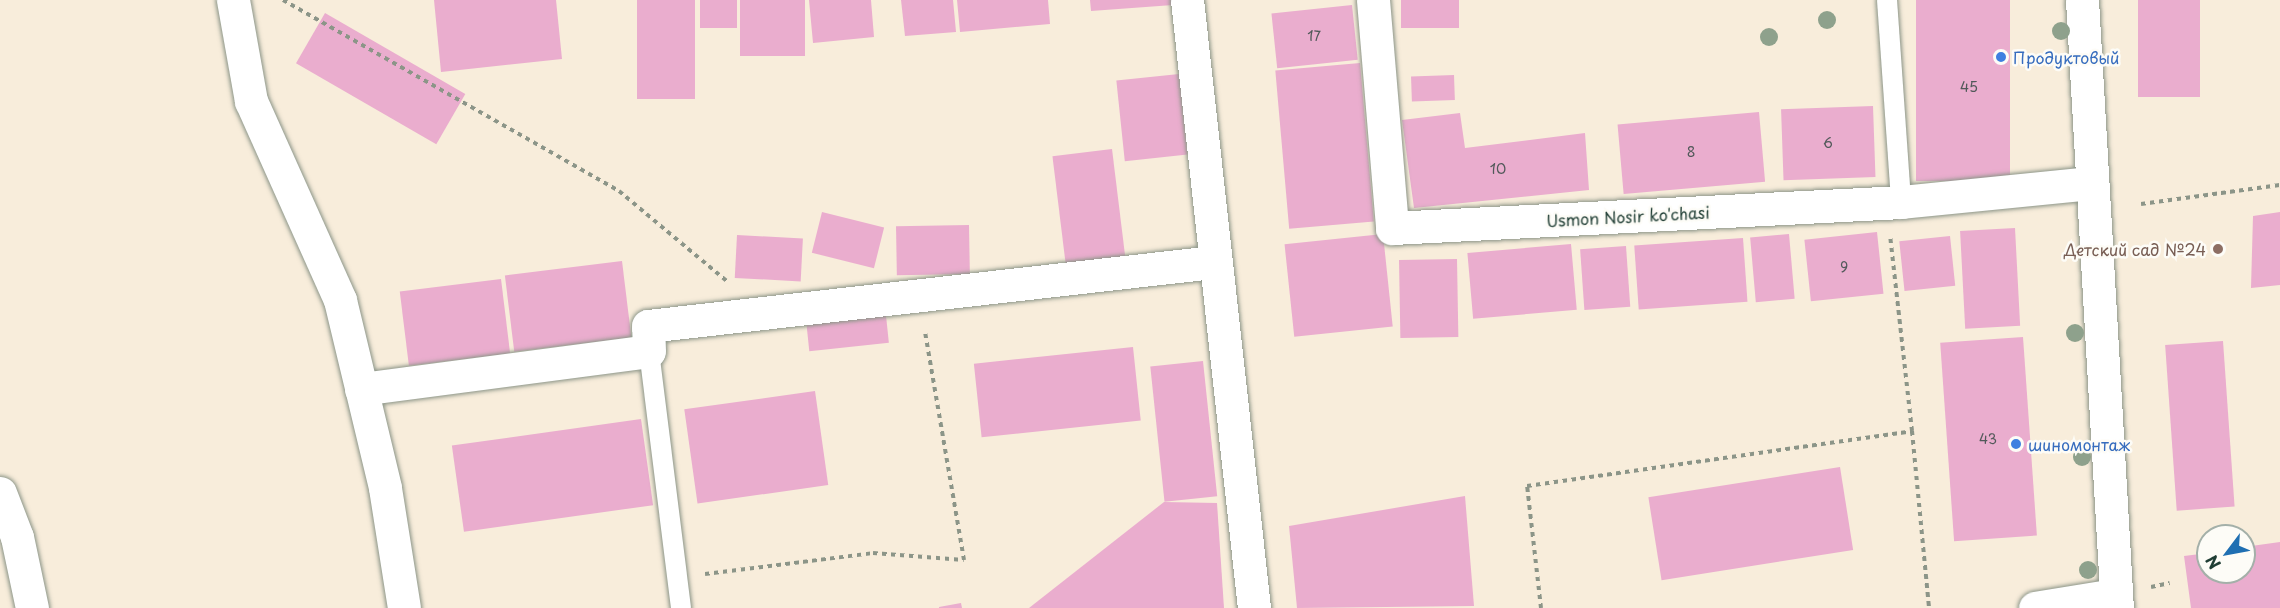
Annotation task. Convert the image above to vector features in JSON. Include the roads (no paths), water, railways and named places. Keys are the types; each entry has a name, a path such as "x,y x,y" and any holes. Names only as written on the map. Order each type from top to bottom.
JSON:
{"street":[{"path":"233,0 251,101 340,300 385,488 404,608"},
{"path":"1187,0 1213,262 1254,608"},
{"name":"Usmon Nosir ko'chasi","path":"1373,0 1392,228 1894,202 2092,183"},
{"path":"2035,608 2116,601 2082,0"},
{"path":"361,389 649,351 648,326 1213,262"},
{"path":"0,493 17,537 32,608"}],"lane":[{"path":"1887,0 1894,202"},
{"path":"649,351 675,578 681,608"}],"place":[{"name":"Продуктовый","path":"2001,57"},
{"name":"Детский сад №24","path":"2218,249"},
{"name":"шиномонтаж","path":"2016,444"}]}
